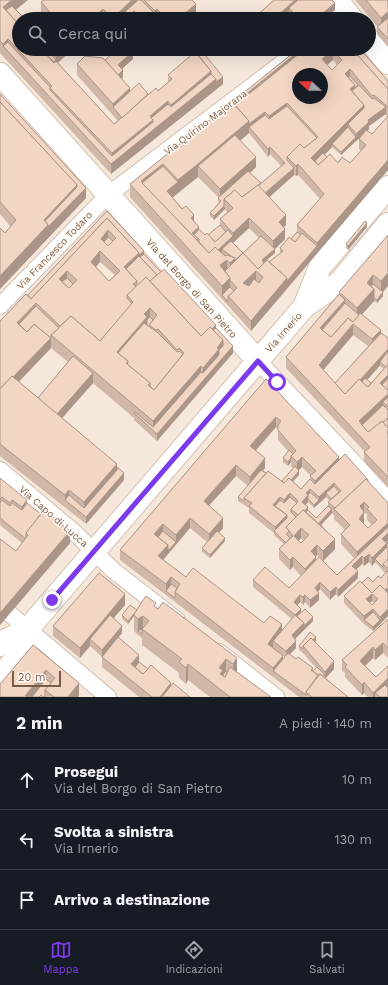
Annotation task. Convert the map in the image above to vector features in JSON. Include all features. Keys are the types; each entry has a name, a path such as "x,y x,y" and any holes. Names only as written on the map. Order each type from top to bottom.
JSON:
{"street":[{"path":"376,48 388,63"},
{"name":"Via Quirino Majorana","path":"108,195 292,56"},
{"name":"Via del Borgo di San Pietro","path":"0,74 258,361 388,499"},
{"name":"Via Irnerio","path":"304,307 320,267 388,187"},
{"name":"Via Francesco Todaro","path":"0,306 108,195"},
{"name":"Via Irnerio","path":"0,645 4,641 26,630 304,307 340,282 388,224"},
{"name":"Via Capo di Lucca","path":"0,470 94,551 114,571 190,630"},
{"path":"10,614 26,630 108,697"},
{"name":"Via Irnerio","path":"0,677 20,654 26,630"},
{"path":"208,644 276,697"}],"shaded area":[{"path":"0,0 388,0 388,697 0,697"}],"building":[{"path":"0,0 12,0 3,7 12,17 12,43 8,39 3,44 0,41"},
{"path":"44,0 132,0 119,12 106,12 103,9 100,12 50,12 41,2"},
{"path":"138,0 141,0 153,12 134,11 125,12"},
{"path":"144,0 192,0 196,4 186,12 160,12 157,9 155,11"},
{"path":"274,0 295,0 282,12 261,12"},
{"path":"298,0 332,0 335,3 324,12 292,12 289,8"},
{"path":"366,0 388,0 388,12 381,18"},
{"path":"12,6 18,12 12,12 12,17 6,10"},
{"path":"388,18 388,39 377,27"},
{"path":"8,42 12,46 12,56 3,46"},
{"path":"12,56 21,56 50,87 50,90 112,156 153,122 151,118 168,104 171,107 211,74 216,79 111,164"},
{"path":"24,56 48,56 54,63 56,61 114,124 156,88 158,91 172,79 168,75 190,56 198,56 211,71 171,105 168,101 150,116 153,120 112,153 50,88 52,86"},
{"path":"48,56 52,56 56,60 54,62"},
{"path":"85,56 103,58 130,88 113,104 77,64"},
{"path":"109,56 128,56 118,65 123,70 118,75 105,60"},
{"path":"199,56 206,56 223,77 216,82 216,79 211,74 211,71"},
{"path":"289,56 293,56 234,104 249,121 198,164 178,180 163,164 141,181 209,253 215,247 225,256 227,255 235,258 230,263 227,260 220,265 230,278 222,286 130,184"},
{"path":"296,56 326,56 322,59 332,70 342,60 338,56 358,56 388,89 388,107 374,95 372,96 350,69 345,74 355,85 350,89 364,105 311,158 318,165 330,154 338,163 342,157 350,163 366,145 359,139 366,130 372,134 388,116 388,160 317,243 297,225 324,194 298,164 296,166 287,157 300,144 304,148 318,137 287,103 269,116 265,112 249,124 249,121 235,105"},
{"path":"358,56 366,56 388,81 388,89"},
{"path":"350,76 358,85 355,88 355,85 348,77"},
{"path":"139,83 148,94 122,118 113,107"},
{"path":"359,85 372,99 374,98 386,107 368,120 369,122 356,134 348,124 364,108 364,105 352,91"},
{"path":"0,94 86,188 48,227 45,221 77,187 77,185 0,102"},
{"path":"0,102 77,185 44,220 48,225 0,276 0,228 5,233 16,220 0,202"},
{"path":"287,106 317,138 304,148 300,144 287,157 287,160 294,168 265,193 258,186 285,163 270,147 268,149 249,127 265,115 269,119"},
{"path":"348,127 356,137 341,152 332,144"},
{"path":"235,135 256,157 220,189 198,166"},
{"path":"323,153 327,157 318,165 315,161"},
{"path":"163,166 178,182 167,191 182,209 186,206 194,215 191,218 199,227 192,233 199,239 197,240 142,183"},
{"path":"248,171 261,183 242,197 235,190 224,199 224,206 214,216 210,213 221,201 218,198"},
{"path":"258,185 286,215 279,222 285,229 273,241 249,218 233,233 220,219 233,208 224,199 235,190 242,197"},
{"path":"107,211 144,251 139,255 139,253 107,218 31,299 28,295"},
{"path":"107,218 139,253 124,267 137,281 133,284 136,287 127,295 127,298 132,304 100,341 71,316 60,326 36,303 17,323 27,332 34,324 51,338 0,389 0,321 26,294 31,299","holes":["108,230 116,238 108,246 101,239","100,251 120,271 109,281 91,262","67,271 77,280 69,288 59,279"]},
{"path":"365,221 367,223 348,246 346,244"},
{"path":"220,225 226,232 215,242 208,235"},
{"path":"199,229 205,235 207,233 215,242 228,230 233,236 218,250 215,247 209,253 199,242 199,239 194,235"},
{"path":"297,232 301,235 295,242 291,239"},
{"path":"302,233 317,246 287,281 287,278 269,262 283,251 280,248 289,237 295,242"},
{"path":"388,235 388,273 381,281 373,275 367,283 374,289 357,308 339,292"},
{"path":"261,236 275,249 262,260 264,263 258,269 243,253"},
{"path":"108,237 113,241 108,246 104,242"},
{"path":"231,241 243,253 235,260 235,258 222,249"},
{"path":"243,253 258,269 267,260 287,278 251,321 228,296 237,288 225,271","holes":["256,271 263,277 259,283 254,279 249,286 243,283"]},
{"path":"144,254 161,272 157,275 140,257"},
{"path":"139,256 157,275 150,281 146,277 136,287 135,285 137,284 137,281 126,269"},
{"path":"164,269 216,325 212,329 210,327 201,336 150,281"},
{"path":"146,277 201,336 210,327 223,340 217,348 219,349 203,368 201,366 153,421 51,335 71,316 100,341 133,302 127,295","holes":["150,308 157,315 149,325 156,330 158,329 177,350 179,348 184,353 154,390 148,385 150,383 126,363 128,361 117,352 147,317 144,314"]},
{"path":"67,278 73,284 69,288 62,282"},
{"path":"373,284 383,292 377,300 374,298 374,289 371,286"},
{"path":"230,287 234,291 228,296 228,302 222,295"},
{"path":"339,294 345,300 320,328 331,337 348,318 353,322 360,313 381,330 372,339 353,324 319,365 345,394 359,379 368,387 388,364 388,375 380,383 388,390 388,394 359,421 368,432 382,421 388,428 388,477 364,452 370,447 286,357"},
{"path":"345,303 359,315 353,322 348,318 331,337 322,330"},
{"path":"36,306 59,328 51,335 51,338 34,324 27,332 19,324"},
{"path":"150,317 153,320 149,327 147,325 147,320"},
{"path":"144,323 157,332 177,352 179,351 183,354 154,390 150,386 150,383 127,364 128,361 118,353"},
{"path":"216,328 233,346 157,434 134,413 135,412 153,427 201,372 203,373 219,355 219,350 223,346 223,340 213,330"},
{"path":"381,333 388,338 388,349 345,394 335,383"},
{"path":"388,351 388,364 386,367 380,362"},
{"path":"73,356 93,373 57,414 38,398"},
{"path":"12,376 117,464 84,502 69,490 65,495 0,444 0,389"},
{"path":"365,378 371,383 368,387 362,382"},
{"path":"388,378 388,390 382,385"},
{"path":"266,379 339,457 315,481 310,476 316,471 302,457 297,462 291,456 296,451 278,430 278,425 281,421 276,417 250,446 265,458 250,477 236,465 204,501 223,518 209,534 190,518 176,535 163,524 154,534 168,545 158,556 186,577 193,568 264,623 270,616 282,624 268,644 283,656 273,668 175,592 180,584 171,577 166,584 120,550"},
{"path":"388,397 388,407 383,402"},
{"path":"383,405 388,410 388,418 368,432 362,425"},
{"path":"388,418 388,428 383,422"},
{"path":"289,450 293,454 288,462 283,458"},
{"path":"345,454 368,481 366,479 335,508 328,502 341,491 334,483 319,497 310,489 306,493 308,495 302,502 308,507 305,511 303,510 298,515 291,509 298,501 290,493 284,500 280,497 273,505 287,515 275,527 249,506 252,503 244,498 268,471 284,483 289,478 301,489 310,479 315,484"},
{"path":"295,466 299,471 291,480 289,478 284,483 282,481"},
{"path":"117,467 124,473 86,517 65,500 69,495 84,508 117,470"},
{"path":"261,470 266,473 244,498 244,501 238,497"},
{"path":"0,478 27,500 22,507 12,500 10,503 2,497 0,500"},
{"path":"366,479 388,503 388,523 357,552 341,534 350,525 334,509","holes":["364,502 369,507 367,509 377,520 368,528 359,519 364,512 360,506"]},
{"path":"334,486 339,492 331,499 326,493"},
{"path":"310,492 319,500 314,505 308,499"},
{"path":"290,497 297,503 291,509 291,512 296,517 286,527 289,531 286,534 290,538 286,543 274,531 287,518 287,515 275,506 280,500 284,503"},
{"path":"2,500 10,506 12,503 22,510 27,503 41,514 26,533 26,539 0,518 0,503"},
{"path":"328,506 332,509 319,523 326,531 306,512 308,510 316,518"},
{"path":"44,510 70,531 0,613 0,539 16,551 28,535 26,533"},
{"path":"303,510 335,539 323,551 317,545 311,551 316,557 305,569 293,557 290,560 279,549 293,536 286,527","holes":["301,528 309,535 301,543 294,536"]},
{"path":"388,527 388,533 382,539 387,543 372,558 369,554 364,558 362,556 352,566 358,571 338,590 336,587 330,592 320,582 315,588 319,593 310,600 305,595 303,597 300,595 294,602 301,609 295,615 253,580 265,567 289,588 319,557 337,575"},
{"path":"163,531 176,542 168,551 168,545 158,537"},
{"path":"217,531 225,538 210,555 202,548"},
{"path":"387,547 388,559 383,564 383,567 375,559"},
{"path":"388,559 388,569 383,564"},
{"path":"387,571 388,588 385,590 380,585 372,593 362,583 368,577 373,582 378,576 381,578"},
{"path":"99,573 125,594 80,648 53,626"},
{"path":"360,581 372,593 380,585 388,593 388,609 380,617 373,609 364,616 344,596","holes":["372,594 378,599 372,605 366,599"]},
{"path":"171,584 177,588 175,598 166,591"},
{"path":"146,596 156,603 154,606 158,609 163,602 237,658 233,664 226,659 219,668 223,670 220,674 225,677 230,667 271,697 230,697 188,664 186,668 179,662 182,659 142,629 149,621 143,616 138,619 134,615"},
{"path":"130,605 137,610 128,621 122,615"},
{"path":"305,609 313,617 304,626 304,623 297,616"},
{"path":"373,612 380,620 373,627 364,620"},
{"path":"110,615 122,626 102,650 90,639"},
{"path":"295,615 304,623 292,635 296,641 286,651 273,641"},
{"path":"388,619 388,648 383,643 375,650 373,647 360,661 376,677 388,666 388,678 373,693 364,682 362,685 345,667 347,665 342,660"},
{"path":"143,628 142,629 142,634 138,631"},
{"path":"310,632 316,637 313,640 311,638 303,646 303,649 299,646"},
{"path":"118,637 139,655 131,664 143,674 151,665 171,683 160,697 152,697 102,657"},
{"path":"311,638 334,661 325,672 303,646"},
{"path":"33,645 79,683 68,697 54,697 45,690 55,678 46,670 25,696 26,697 0,697 0,684"},
{"path":"288,653 296,659 298,657 313,668 311,670 318,675 306,692 306,695 273,671"},
{"path":"139,662 148,669 143,674 135,667"},
{"path":"317,667 325,675 318,675 313,671"},
{"path":"226,671 227,672 225,677 223,675"},
{"path":"320,674 348,697 312,697 306,692"},
{"path":"46,679 51,683 45,690 45,697 41,695 39,697 32,697"},
{"path":"173,683 190,697 162,697"},
{"path":"385,685 388,688 388,697 380,697 375,693"}],"route":[{"path":"52,600 258,361 277,382"}]}
